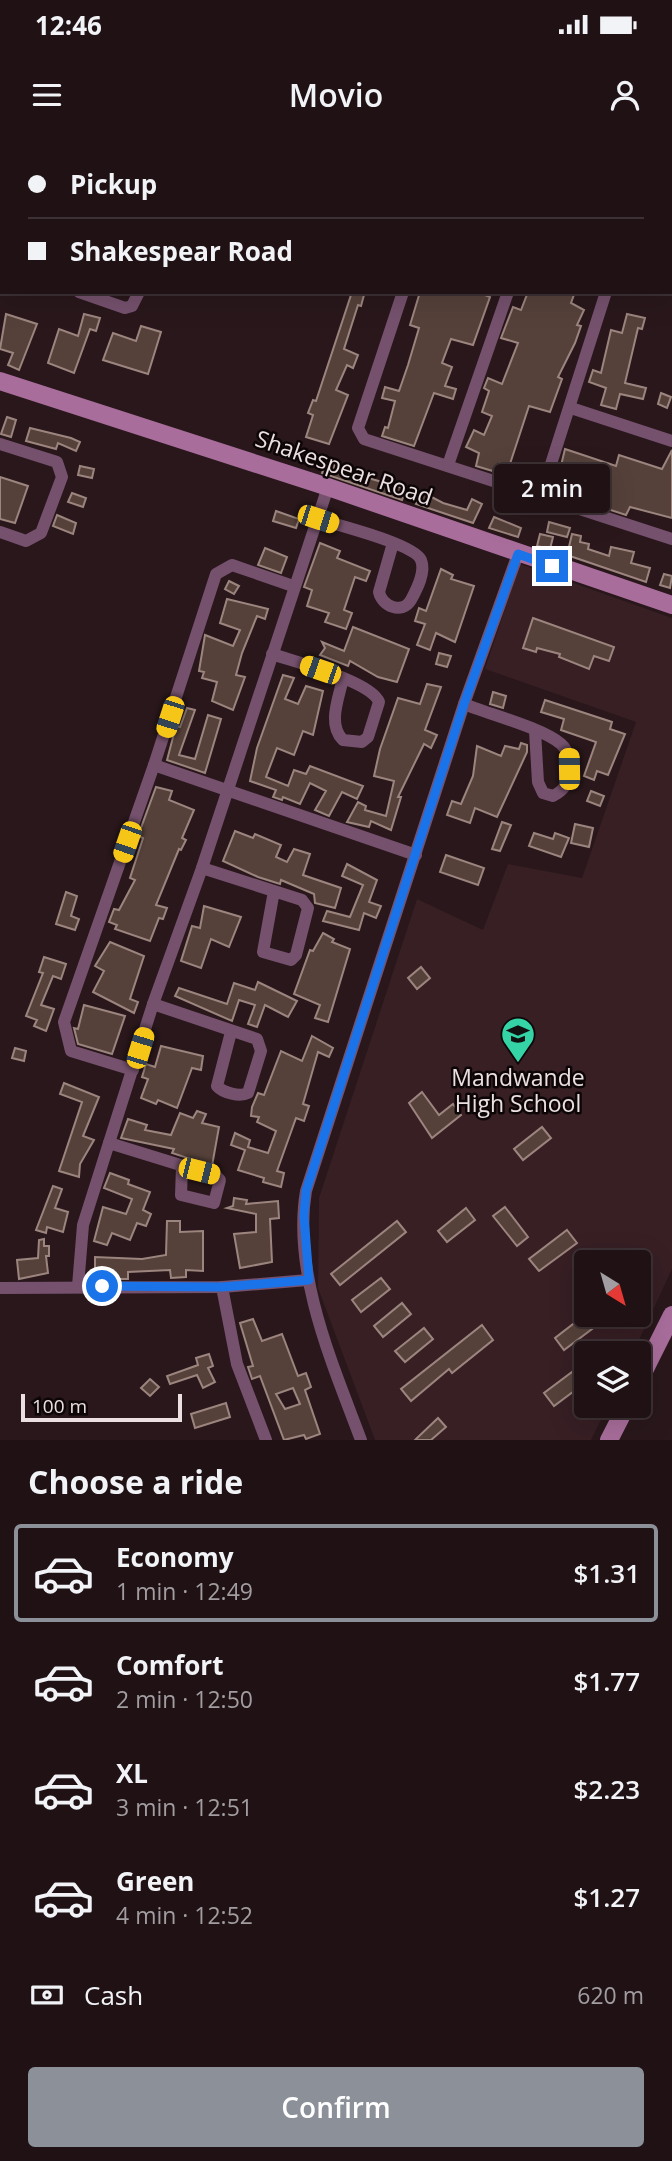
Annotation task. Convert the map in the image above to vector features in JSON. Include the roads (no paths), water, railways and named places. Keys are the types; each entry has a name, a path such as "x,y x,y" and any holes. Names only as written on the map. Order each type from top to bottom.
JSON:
{"street":[{"path":"85,294 125,308 136,300 138,294"},
{"path":"402,294 359,432 364,439 672,539"},
{"path":"448,465 507,294"},
{"path":"546,498 551,464 605,294"},
{"name":"Shakespear Road","path":"0,382 328,487 672,605"},
{"path":"570,408 672,441"},
{"path":"0,443 57,461 62,477 41,534 26,541 0,532"},
{"path":"78,1286 80,1235 153,1004 202,868 226,788 328,487"},
{"path":"318,519 393,543 414,550 421,558 424,570 410,603 399,608 380,599 379,592 393,543"},
{"path":"361,1440 328,1354 309,1280 304,1216 306,1191 464,704 518,554"},
{"path":"133,1070 78,1056 68,1046 64,1027 216,574 233,565 293,586"},
{"path":"272,654 343,678 373,692 379,702 368,737 362,742 342,740 335,732 334,724 343,678"},
{"path":"464,704 536,732 561,743 569,754 566,784 553,796 543,793 538,782 536,732"},
{"path":"154,765 416,855"},
{"path":"202,868 274,891 302,900 308,908 296,956 291,960 263,952 274,891"},
{"path":"153,1004 257,1039 262,1046 245,1095 221,1091 217,1086 231,1032"},
{"path":"110,1143 182,1167"},
{"path":"0,1288 222,1287 309,1280"},
{"path":"222,1287 237,1364 266,1440"},
{"path":"651,1357 672,1315"},
{"path":"609,1440 620,1418"}],"place":[{"name":"Mandwande High School","path":"518,1064"}]}
